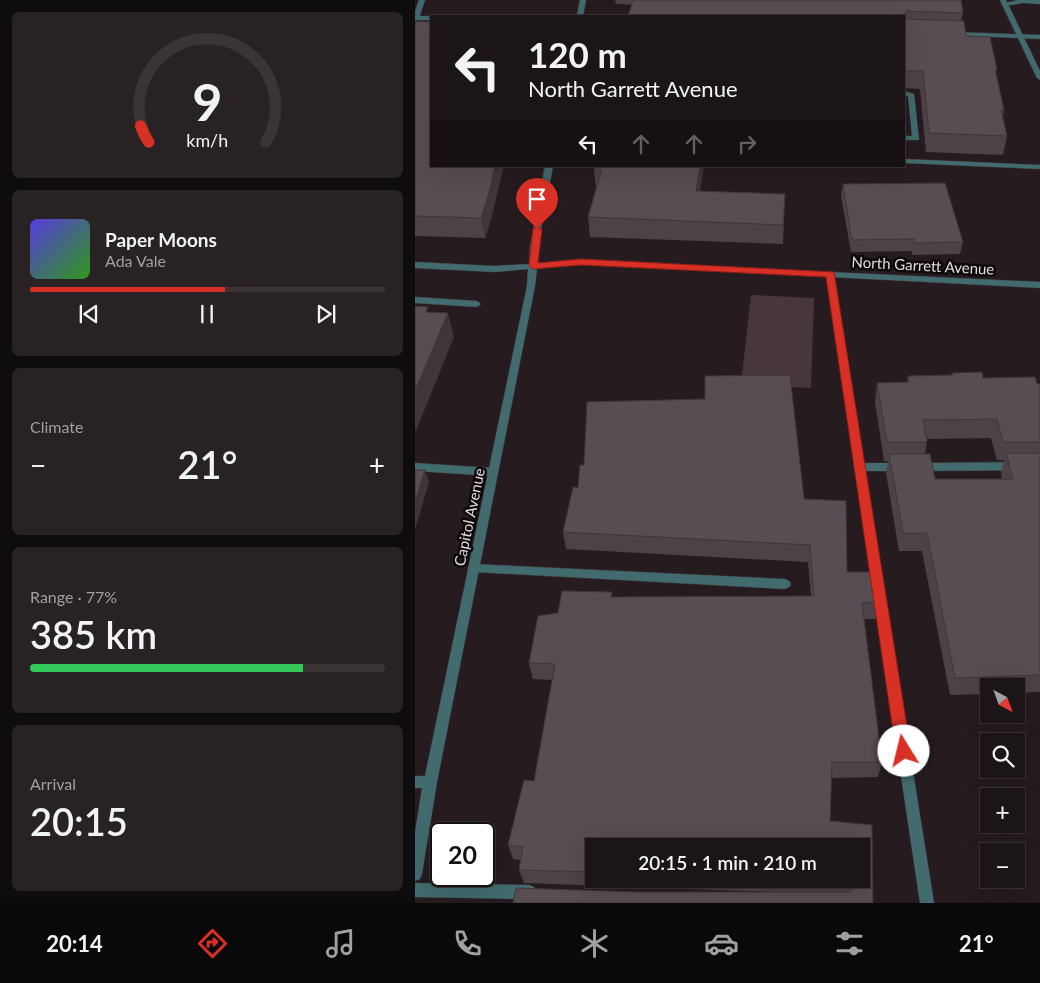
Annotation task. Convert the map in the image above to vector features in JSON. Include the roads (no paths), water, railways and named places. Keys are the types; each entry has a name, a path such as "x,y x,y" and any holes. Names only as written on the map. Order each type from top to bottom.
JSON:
{"street":[{"path":"423,0 415,18 430,18"},
{"path":"580,15 583,0"},
{"path":"1040,2 1004,2 1040,78"},
{"path":"948,34 1040,37"},
{"path":"905,94 911,94 916,138 905,138"},
{"path":"905,161 1040,167"},
{"name":"Capitol Avenue","path":"415,874 430,782 531,286 534,247 549,167"},
{"name":"North Garrett Avenue","path":"415,265 495,269 581,262 1040,285"},
{"path":"830,274 927,903"},
{"path":"415,300 477,304"},
{"path":"860,467 1040,466"},
{"path":"415,467 493,472"},
{"path":"474,568 785,584"},
{"path":"415,782 430,782"},
{"path":"415,890 547,892"}]}
